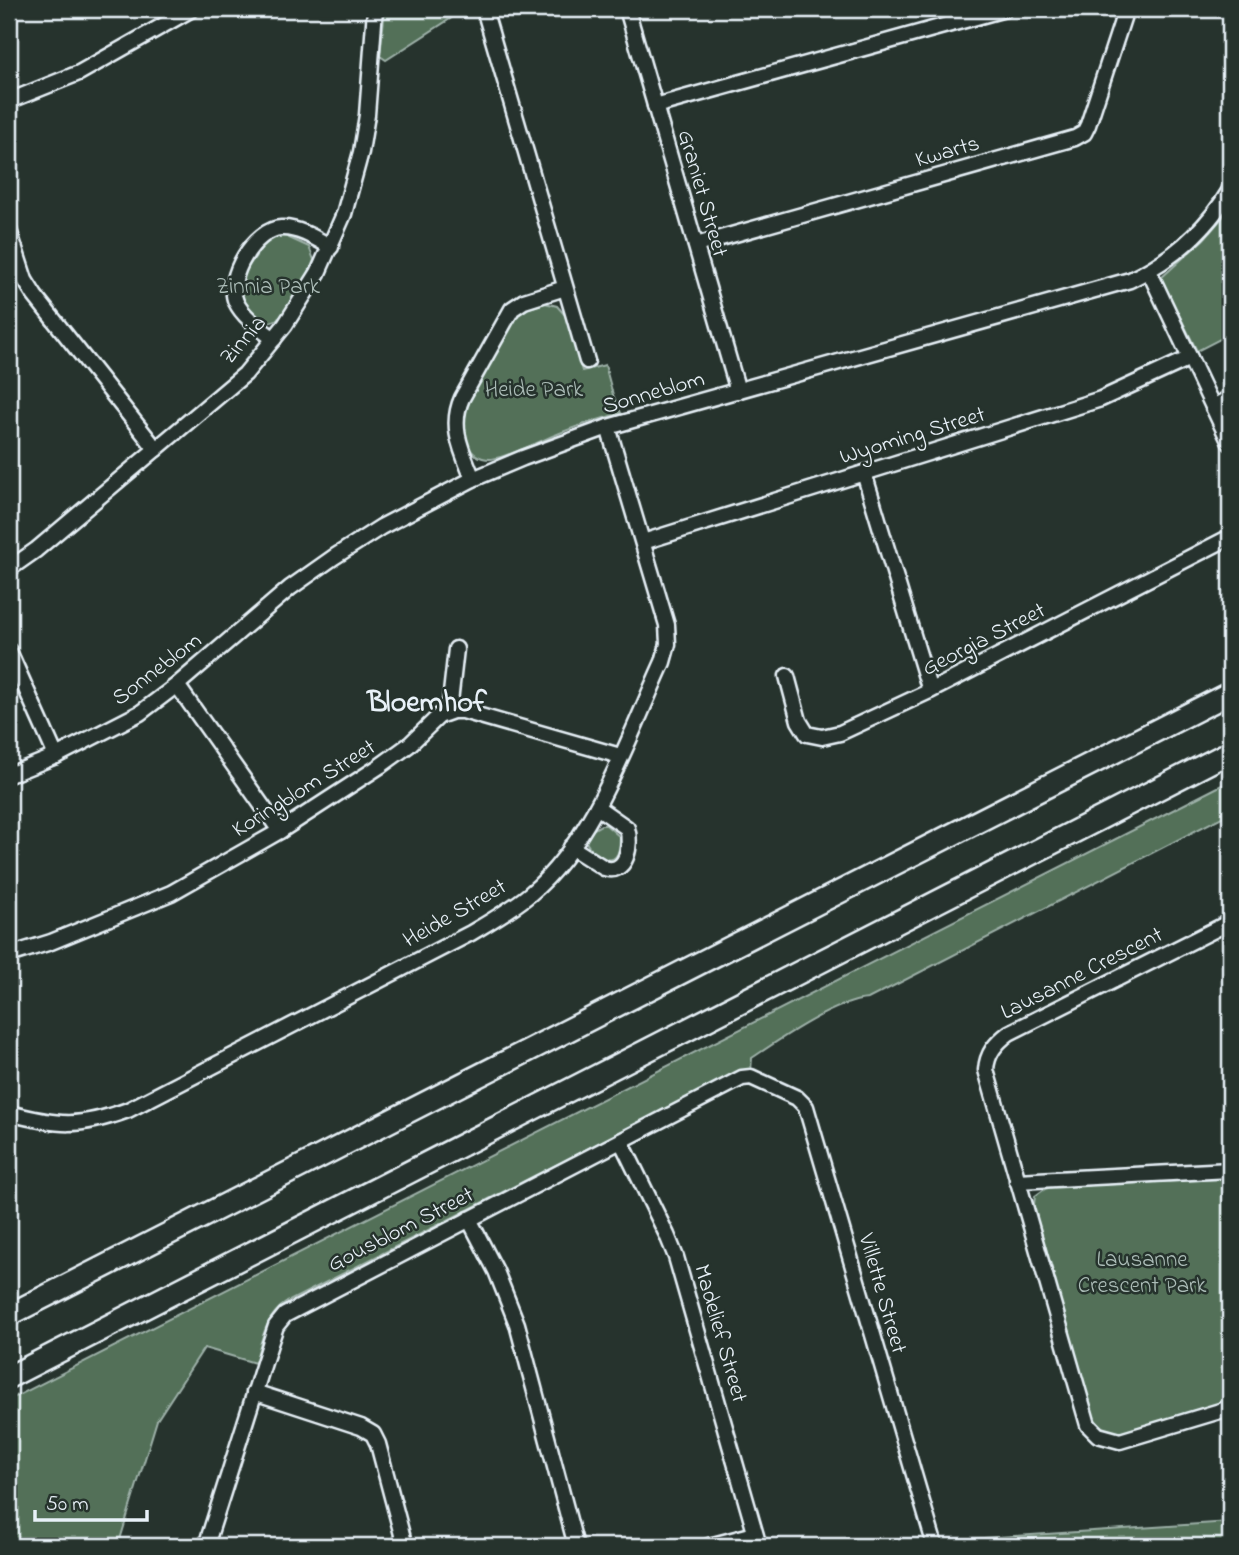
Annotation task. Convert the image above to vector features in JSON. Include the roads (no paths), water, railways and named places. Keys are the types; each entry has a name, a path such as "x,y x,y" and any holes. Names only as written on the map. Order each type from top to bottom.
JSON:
{"highway":[{"path":"9,1315 1230,693"},
{"path":"9,1377 1230,752"},
{"path":"1111,813 1230,765"}],"street":[{"path":"9,101 79,73 192,9"},
{"name":"Zinnia","path":"9,569 36,550 245,374 274,339 318,273 331,247 353,184 364,134 376,9"},
{"path":"484,9 587,361"},
{"name":"Graniet Street","path":"627,9 738,391"},
{"path":"655,106 1005,9"},
{"name":"Kwarts","path":"696,245 1075,138 1084,133 1088,125 1126,9"},
{"name":"Sonneblom","path":"9,775 140,713 280,597 334,557 381,527 473,479 523,457 608,427 1096,291 1149,271 1198,233 1230,190"},
{"path":"274,339 239,308 232,288 235,273 260,236 275,229 295,230 331,247"},
{"path":"9,230 25,280 35,296 156,449"},
{"path":"1149,271 1230,443"},
{"path":"473,479 455,429 456,413 462,398 512,309 524,300 565,288"},
{"name":"Wyoming Street","path":"643,542 1101,399 1190,358"},
{"path":"1213,407 1230,398"},
{"name":"Heide Street","path":"9,1113 43,1122 72,1125 128,1110 471,933 531,893 571,847 597,807 663,662 668,644 667,625 608,427"},
{"path":"864,473 930,691"},
{"name":"Georgia Street","path":"787,676 799,721 807,734 814,737 840,733 930,691 1230,537"},
{"path":"456,649 449,712 463,711 620,756"},
{"path":"9,651 56,755"},
{"path":"177,685 280,831"},
{"name":"Koringblom Street","path":"9,955 51,942 171,893 280,831 380,766 439,716 449,712"},
{"path":"571,847 604,868 610,870 621,866 629,844 627,828 597,807"},
{"name":"Lausanne Crescent","path":"1230,922 1009,1033 990,1053 986,1070 1085,1418 1093,1430 1105,1438 1120,1441 1230,1408"},
{"name":"Gousblom Street","path":"206,1546 276,1326 285,1315 742,1078 757,1079"},
{"name":"Villette Street","path":"757,1079 796,1098 806,1107 935,1546"},
{"name":"Madelief Street","path":"621,1141 676,1257 757,1540"},
{"path":"1017,1181 1230,1170"},
{"path":"469,1219 496,1271 517,1324 576,1546"},
{"path":"254,1392 361,1427 373,1434 405,1546"},
{"path":"709,1546 757,1540"}],"district":[{"name":"Bloemhof","path":"427,701"}],"park label":[{"name":"Zinnia Park","path":"268,285"},
{"name":"Heide Park","path":"534,388"},
{"name":"Lausanne Crescent Park","path":"1142,1271"}]}
